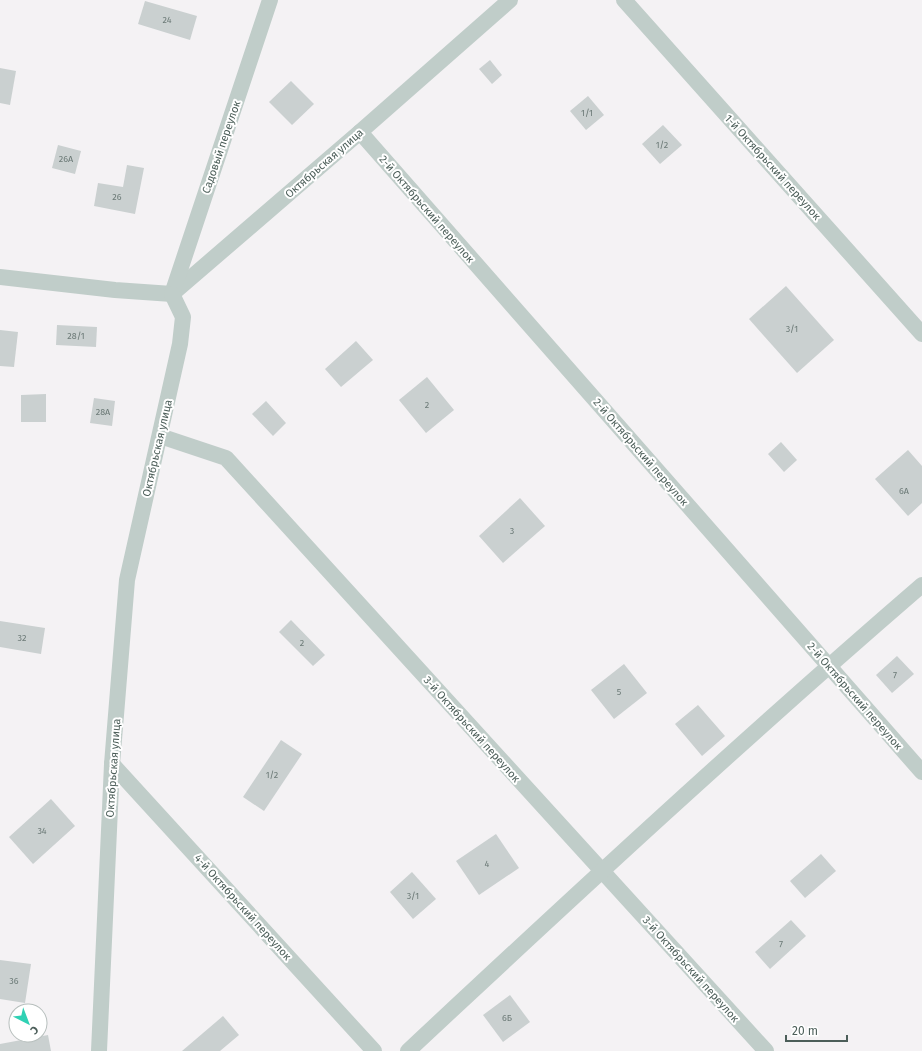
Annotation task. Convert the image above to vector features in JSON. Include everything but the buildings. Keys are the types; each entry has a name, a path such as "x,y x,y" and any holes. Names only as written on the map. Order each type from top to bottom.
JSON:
{"street":[{"name":"Садовый переулок","path":"172,294 270,0"},
{"name":"Октябрьская улица","path":"99,1051 112,764 128,580 180,344 183,317 172,294 510,0"},
{"name":"1-й Октябрьский переулок","path":"624,0 922,334"},
{"name":"2-й Октябрьский переулок","path":"360,132 922,772"},
{"path":"0,277 115,290 172,294"},
{"name":"3-й Октябрьский переулок","path":"160,436 226,458 766,1051"},
{"path":"408,1051 601,870 828,666 922,585"},
{"name":"4-й Октябрьский переулок","path":"112,764 374,1051"}]}
